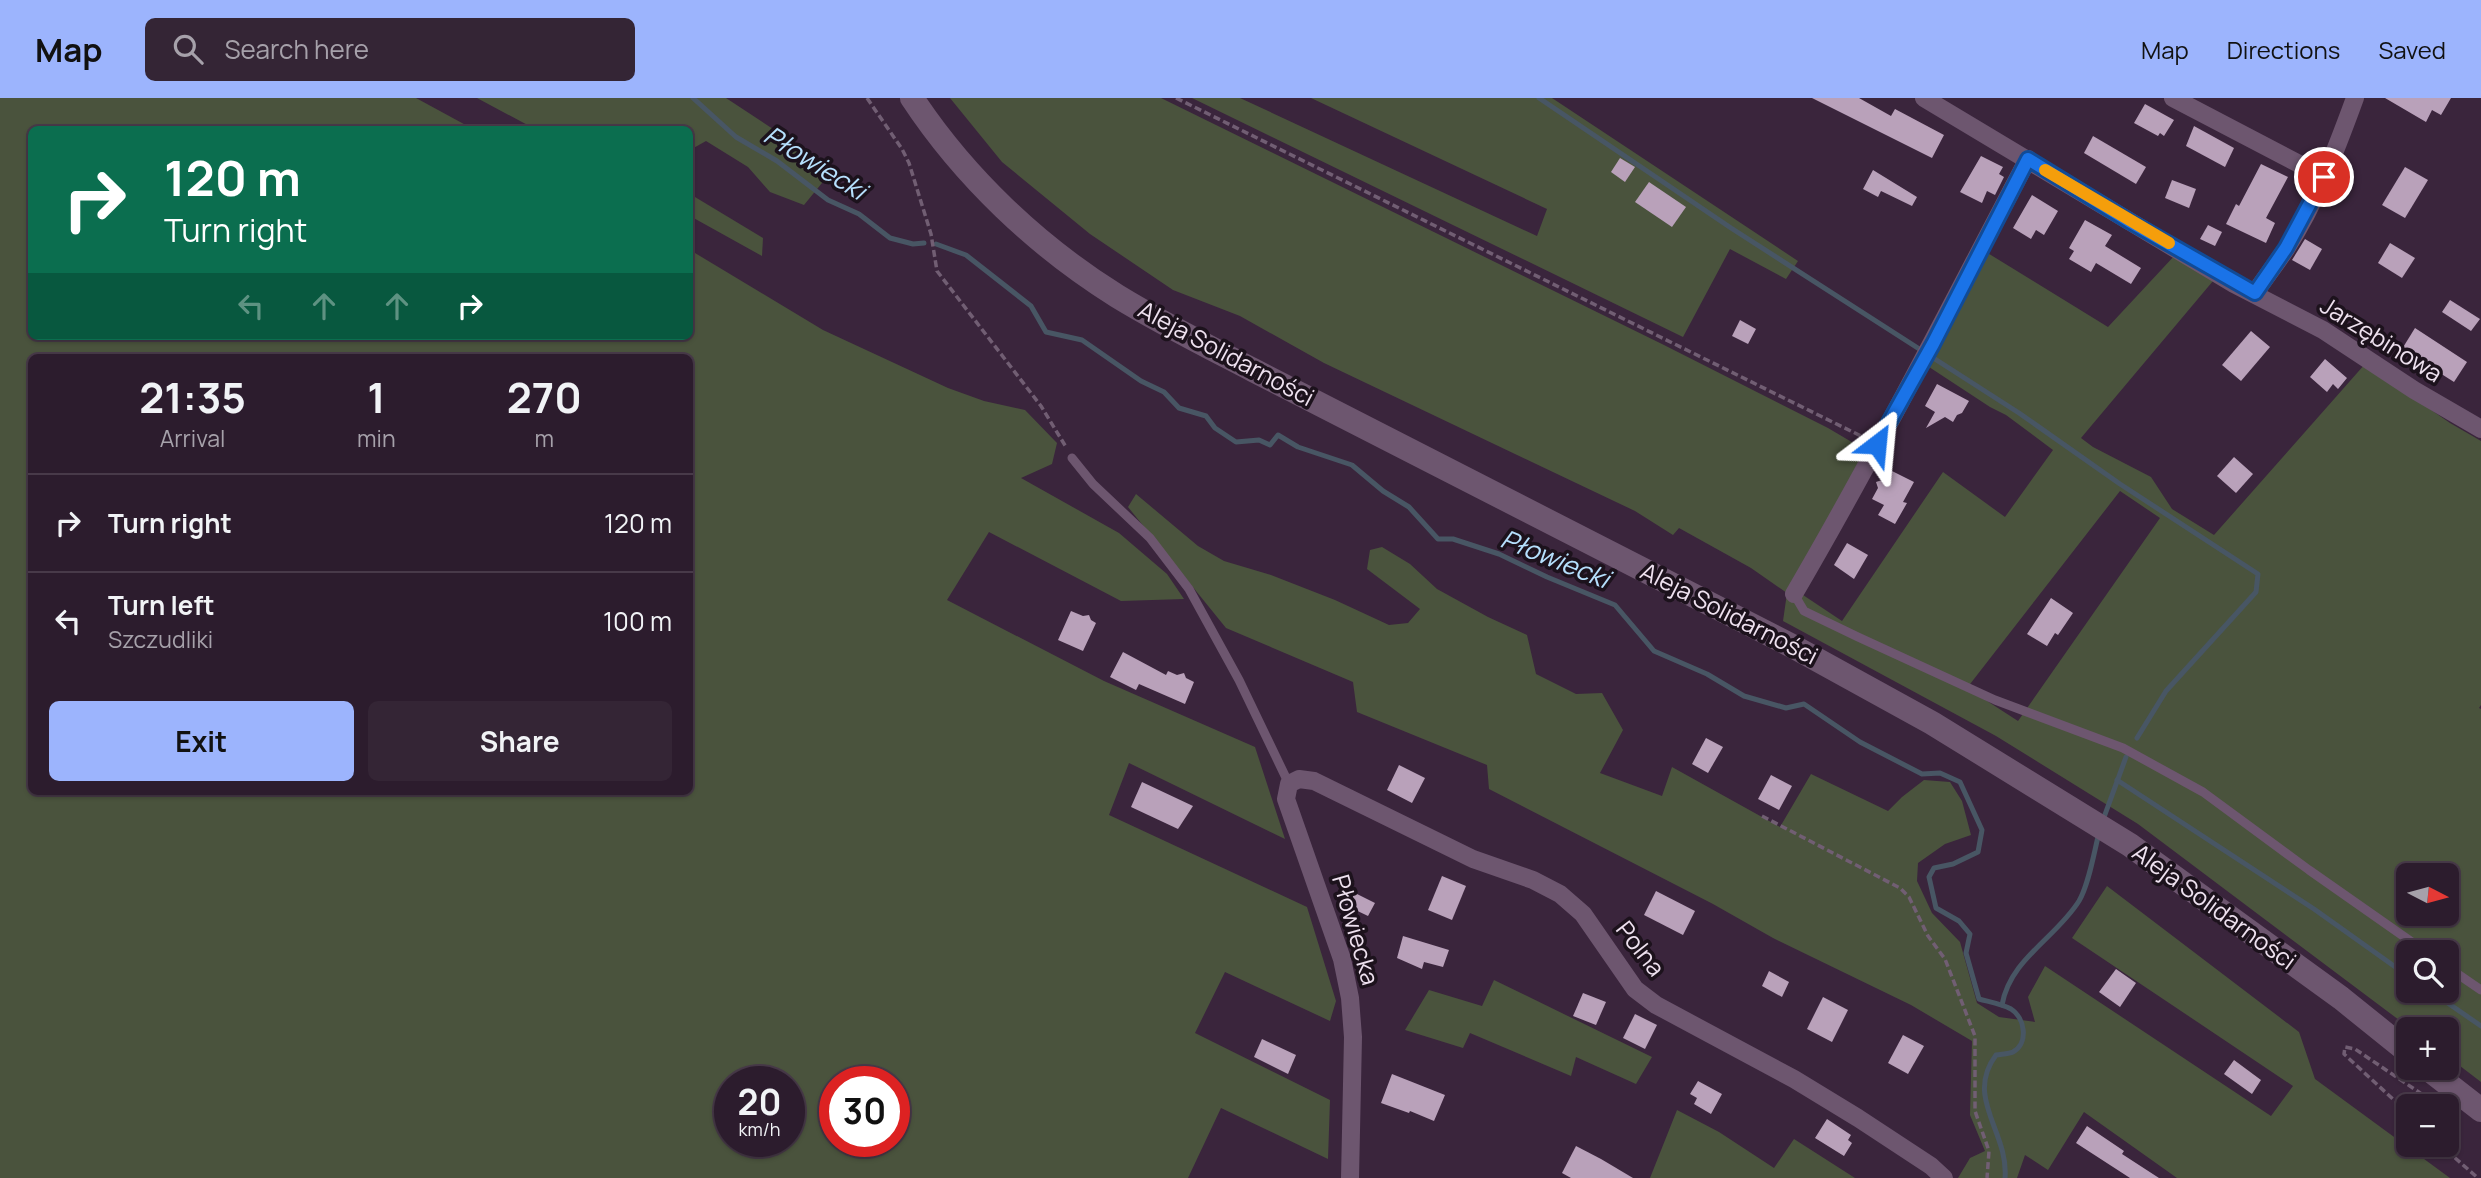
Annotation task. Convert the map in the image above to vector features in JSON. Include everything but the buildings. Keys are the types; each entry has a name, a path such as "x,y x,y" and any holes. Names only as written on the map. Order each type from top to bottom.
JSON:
{"main road":[{"name":"Aleja Solidarności","path":"912,98 963,165 1021,223 1115,295 1253,370 1794,647 1932,723 2130,845 2340,998 2396,1042"},
{"path":"2442,1080 2481,1110"}],"street":[{"name":"Jarzębinowa","path":"1924,98 2129,221 2348,345 2414,390 2481,429"},
{"path":"2174,98 2324,177"},
{"path":"2255,293 2286,248 2324,177 2355,98"},
{"path":"1794,594 1933,344 2028,159"},
{"name":"Polna","path":"1289,784 1298,779 1314,781 1473,859 1533,880 1560,894 1583,915 1635,989 1656,1005 1764,1062 1858,1118 1931,1166 1944,1178"},
{"name":"Płowiecka","path":"1289,784 1286,799 1342,960 1350,999 1353,1037 1350,1178"}],"lane":[{"path":"1072,458 1093,484 1150,538 1189,589 1239,680 1289,784"},
{"path":"1794,594 1804,611 1858,637 1995,701 2123,748 2168,772 2203,792 2410,940"},
{"path":"2459,975 2481,990"}],"path":[{"path":"867,98 909,163 931,234 937,271 1041,406 1072,458"},
{"path":"1176,98 1877,444"},
{"path":"1762,816 1900,888 1909,897 1928,936 1945,959 1975,1036 1975,1111 1989,1151 1987,1178"},
{"path":"2396,1102 2344,1054 2345,1047 2355,1049 2422,1094"},
{"path":"2454,1157 2478,1178"}],"green space":[{"path":"0,98 416,98 467,126 28,126 28,340 693,340 693,252 823,330 948,388 984,401 1025,410 1057,443 1052,464 1021,478 1119,533 1167,574 1184,599 1121,601 989,532 947,600 1104,681 1255,747 1285,839 1129,763 1109,815 1307,907 1336,1001 1330,1021 1225,972 1195,1033 1330,1100 1328,1159 1221,1108 1188,1178 0,1178"},
{"path":"477,98 726,98 820,160 822,183 804,205 770,192 748,167 706,141 693,148 693,126 529,126"},
{"path":"950,98 1161,98 1828,428 1867,451 1803,595 1842,621 1943,472 2005,517 2053,450 2006,415 1926,365 1986,252 2108,327 2176,254 2213,281 2081,438 2151,477 2172,509 2214,535 2365,364 2450,423 2481,441 2481,1082 2459,1065 2459,1017 2396,1018 2138,824 1996,736 1783,621 1787,593 1751,568 1679,528 1673,535 1635,511 1324,363 1240,316 1173,290 1090,234 1002,162","holes":["2120,491 2160,518 2018,721 1967,688"]},
{"path":"1192,98 1240,98 1537,236 1547,209 1311,98 1552,98 1798,261 1786,279 1730,249 1683,337"},
{"path":"693,196 763,238 762,256 693,218"},
{"path":"1136,494 1198,546 1224,561 1271,575 1389,625 1408,623 1420,609 1367,569 1370,550 1382,547 1410,564 1437,589 1527,635 1536,674 1576,694 1602,693 1623,730 1600,773 1662,796 1672,767 1780,827 1811,774 1888,811 1924,780 1950,782 1962,801 1971,835 1945,844 1918,863 1917,881 1932,913 1960,942 1977,1003 1999,1017 2035,1022 2028,997 2045,966 2271,1116 2293,1086 2072,938 2107,886 2299,1032 2315,1079 2396,1138 2396,1157 2421,1157 2450,1178 2177,1178 2084,1112 2048,1170 2025,1155 2017,1178 1958,1178 1970,1158 1985,1151 1970,1115 1972,1041 1911,1005 1773,938 1713,904 1489,789 1487,765 1357,712 1353,682 1226,628 1128,507"},
{"path":"1494,980 1652,1057 1636,1084 1576,1057 1571,1076 1470,1033 1463,1048 1405,1030 1429,990 1482,1006"},
{"path":"1677,1110 1719,1132 1774,1168 1794,1139 1855,1178 1650,1178"}],"waterway":[{"name":"Płowiecki","path":"693,98 736,137 777,161 828,200 859,214 890,238 913,244 924,243"},
{"path":"1539,98 1731,228 2019,413 2120,484 2258,574 2256,592 2166,691 2137,738"},
{"name":"Płowiecki","path":"936,244 966,255 1031,306 1046,332 1082,340 1141,381 1164,392 1179,408 1206,416 1215,428 1236,442 1259,440 1270,445 1278,435 1298,447 1352,465 1383,491 1409,507 1438,539 1453,539 1499,554 1615,605 1654,651 1707,674 1744,696 1786,708 1804,704 1860,742 1922,774 1940,773 1960,782 1982,830 1978,852 1953,864 1934,868 1929,877 1936,908 1959,921 1970,934 1966,953 1979,999 2011,1009 2022,1024 2023,1037 2018,1048 2007,1054 1996,1055 1987,1071 1984,1086 1990,1115 2001,1145 2005,1178"},
{"path":"2103,820 2126,757"},
{"path":"2117,780 2314,909 2396,967"},
{"path":"2002,1005 2014,975 2069,914 2083,894 2099,833"},
{"path":"2448,1003 2481,1026"}],"slow traffic":[{"path":"2045,170 2169,243"}],"route":[{"path":"1877,444 1933,344 2028,159 2234,284 2255,293 2286,248 2324,177"}]}
